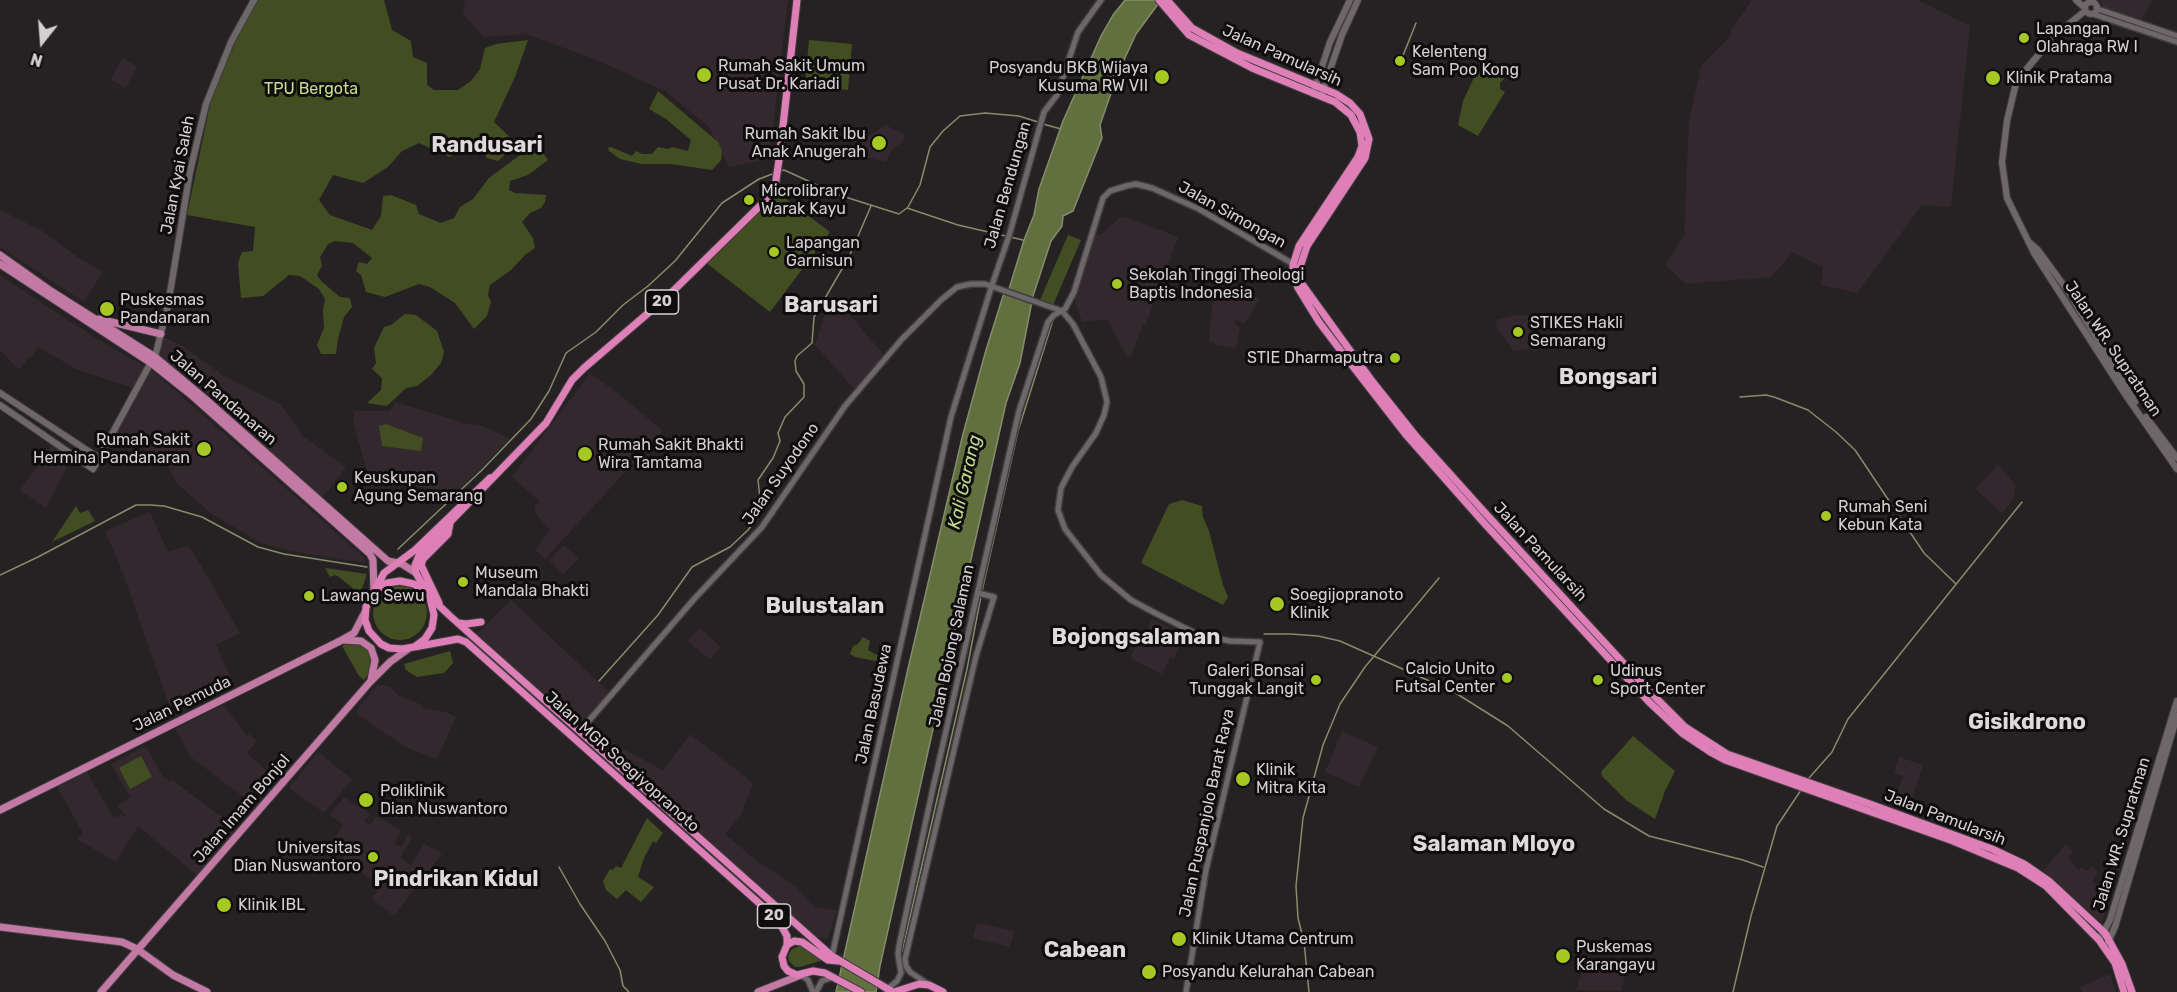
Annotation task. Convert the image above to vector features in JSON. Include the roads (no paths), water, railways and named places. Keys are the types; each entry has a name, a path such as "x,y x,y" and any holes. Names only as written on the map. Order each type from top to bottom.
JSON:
{"highway":[{"name":"20","path":"494,474 483,482 415,550 384,573 365,612 367,626 374,638 389,648 411,648 425,639 432,628 434,615 429,596 416,573 417,557 494,474 546,423 573,380 584,368 667,297 766,201 774,190 797,0"},
{"path":"1159,0 1173,13"},
{"path":"1167,0 1173,13"},
{"name":"Jalan Pamularsih","path":"1173,13 1186,33 1322,93 1347,110 1363,141 1358,157 1299,246 1293,277 1298,288 1340,350 1407,436 1667,720 1712,753 1811,787 2018,868 2046,886 2105,939 2122,964 2132,992"},
{"path":"450,523 448,534 420,565 439,602 450,616"},
{"name":"20","path":"374,592 387,583 400,581 414,584 458,623"},
{"path":"458,623 481,622"},
{"name":"Jalan MGR Soegiyopranoto","path":"458,623 836,960 891,991"},
{"name":"Jalan MGR Soegiyopranoto","path":"411,648 458,639 466,642 778,920 786,933 788,945"},
{"name":"Jalan Pamularsih","path":"2105,939 2124,992"},
{"name":"Jalan MGR Soegiyopranoto","path":"801,975 789,972 784,966 782,957 788,945 794,941 802,942 828,960 836,960"},
{"path":"801,975 813,971 834,977 861,992"},
{"path":"891,991 919,984 929,985 943,992"}],"main road":[{"name":"Jalan Kyai Saleh","path":"0,405 93,469 153,360 168,305 190,172 206,104 231,42 254,0"},
{"path":"1314,90 1330,42 1350,0"},
{"path":"1322,93 1342,35 1358,0"},
{"path":"2076,0 2085,9 2095,11 2096,4 2090,1 2085,9"},
{"name":"Jalan WR. Supratman","path":"2085,9 2043,48 2020,77 2012,96 2002,171 2007,198 2034,253 2127,398 2177,469"},
{"name":"Jalan WR. Supratman","path":"2030,243 2038,250 2068,291 2131,396 2177,458"},
{"name":"Jalan Pandanaran","path":"0,255 94,318 210,403 388,561 408,567 416,573"},
{"name":"Jalan Pandanaran","path":"0,264 153,360 370,554 373,560 374,592"},
{"path":"94,318 161,334"},
{"path":"0,393 99,458"},
{"name":"Jalan Pemuda","path":"0,810 340,641 354,633 365,612"},
{"path":"340,641 357,640 371,648 375,660 370,682"},
{"name":"Jalan Imam Bonjol","path":"101,992 370,682 390,662 411,648"},
{"name":"Jalan WR. Supratman","path":"2105,939 2177,700"},
{"name":"Jalan WR. Supratman","path":"2105,939 2115,927 2177,716"},
{"path":"0,927 122,942 137,949 166,971 207,992"},
{"path":"758,992 801,975"}],"street":[{"name":"Jalan Bendungan","path":"992,285 1009,238 1044,112 1058,95 1078,32 1101,0"},
{"path":"2095,11 2177,36"},
{"path":"2095,11 2177,42"},
{"name":"Jalan Simongan","path":"1062,312 1074,292 1103,198 1110,191 1131,185 1152,188 1189,204 1296,266"},
{"name":"Jalan Suyodono","path":"580,731 695,598 762,527 845,406 915,326 957,287 971,284 992,285"},
{"path":"992,285 1062,312"},
{"name":"Jalan Basudewa","path":"836,960 951,417 992,285"},
{"name":"Jalan Bojong Salaman","path":"891,991 901,974 898,954 917,866 960,705 979,593 1007,459 1028,381 1048,322 1054,315 1062,312"},
{"name":"Jalan Puspanjolo Barat Raya","path":"1062,312 1073,324 1101,376 1107,402 1099,427 1061,488 1058,510 1065,529 1101,575 1131,600 1199,635 1230,641 1260,642 1208,861 1186,992"},
{"path":"929,985 910,972 905,958 960,705 993,597 979,593"},
{"path":"917,866 926,869"},
{"path":"801,975 815,992 822,981 834,977"}],"water":[{"name":"Kali Garang","path":"1125,0 1161,0 1136,34 1118,73 1100,125 1102,138 1073,211 1063,216 1062,226 1051,241 1033,296 1020,363 1006,403 876,992 836,992 907,673 963,434 986,350 1003,296 1009,289 1034,215 1039,189 1063,121 1101,36"}],"waterway":[{"path":"1400,63 1416,23"},
{"path":"908,207 920,185 930,147 960,116 985,113 1019,116 1038,122"},
{"path":"1043,124 1061,129"},
{"path":"779,171 784,170 839,195 899,214 907,208 958,225 1023,240"},
{"path":"398,549 482,470 531,419 549,391 566,353 596,332 623,305 675,261 722,203 759,179 775,173"},
{"path":"599,681 658,615 692,567 730,547 748,530 760,514 758,480 773,458 780,441 778,433 785,417 804,397 804,384 796,371 795,361 797,356 812,343 814,317 849,257 871,206"},
{"path":"982,591 1018,431 1053,320"},
{"path":"1740,397 1766,395 1774,397 1808,410 1836,432 1855,450 1924,553 1956,584"},
{"path":"47,427 91,457"},
{"path":"1809,778 1832,752 1848,719 2022,502"},
{"path":"0,575 136,505 164,506 202,517 258,547 284,554 367,567"},
{"path":"1309,992 1304,942 1298,918 1296,886 1303,818 1323,745 1340,704 1365,667 1439,578"},
{"path":"901,956 967,669 981,596"},
{"path":"1264,634 1318,636 1340,641 1454,692 1508,726 1604,809 1649,836 1763,867"},
{"path":"1733,992 1751,916 1777,826 1801,790"},
{"path":"559,867 605,941 620,970 623,986 629,992"}],"place":[{"name":"Lapangan Olahraga RW I","path":"2024,38"},
{"name":"Kelenteng Sam Poo Kong","path":"1400,61"},
{"name":"Rumah Sakit Umum Pusat Dr. Kariadi","path":"704,75"},
{"name":"Posyandu BKB Wijaya Kusuma RW VII","path":"1162,77"},
{"name":"Klinik Pratama","path":"1993,78"},
{"name":"Rumah Sakit Ibu Anak Anugerah","path":"879,143"},
{"name":"Microlibrary Warak Kayu","path":"749,200"},
{"name":"Lapangan Garnisun","path":"774,252"},
{"name":"Sekolah Tinggi Theologi Baptis Indonesia","path":"1117,284"},
{"name":"Puskesmas Pandanaran","path":"107,309"},
{"name":"STIKES Hakli Semarang","path":"1518,332"},
{"name":"STIE Dharmaputra","path":"1395,358"},
{"name":"Rumah Sakit Hermina Pandanaran","path":"204,449"},
{"name":"Rumah Sakit Bhakti Wira Tamtama","path":"585,454"},
{"name":"Keuskupan Agung Semarang","path":"342,487"},
{"name":"Rumah Seni Kebun Kata","path":"1826,516"},
{"name":"Museum Mandala Bhakti","path":"463,582"},
{"name":"Lawang Sewu","path":"309,596"},
{"name":"Soegijopranoto Klinik","path":"1277,604"},
{"name":"Calcio Unito Futsal Center","path":"1507,678"},
{"name":"Galeri Bonsai Tunggak Langit","path":"1316,680"},
{"name":"Udinus Sport Center","path":"1598,680"},
{"name":"Klinik Mitra Kita","path":"1243,779"},
{"name":"Poliklinik Dian Nuswantoro","path":"366,800"},
{"name":"Universitas Dian Nuswantoro","path":"373,857"},
{"name":"Klinik IBL","path":"224,905"},
{"name":"Klinik Utama Centrum","path":"1179,939"},
{"name":"Puskemas Karangayu","path":"1563,956"},
{"name":"Posyandu Kelurahan Cabean","path":"1149,972"}],"district":[{"name":"Randusari","path":"487,146"},
{"name":"Barusari","path":"831,306"},
{"name":"Bongsari","path":"1608,378"},
{"name":"Bulustalan","path":"825,607"},
{"name":"Bojongsalaman","path":"1136,638"},
{"name":"Gisikdrono","path":"2027,723"},
{"name":"Salaman Mloyo","path":"1494,845"},
{"name":"Pindrikan Kidul","path":"456,880"},
{"name":"Cabean","path":"1085,951"}],"park label":[{"name":"TPU Bergota","path":"311,89"}]}
